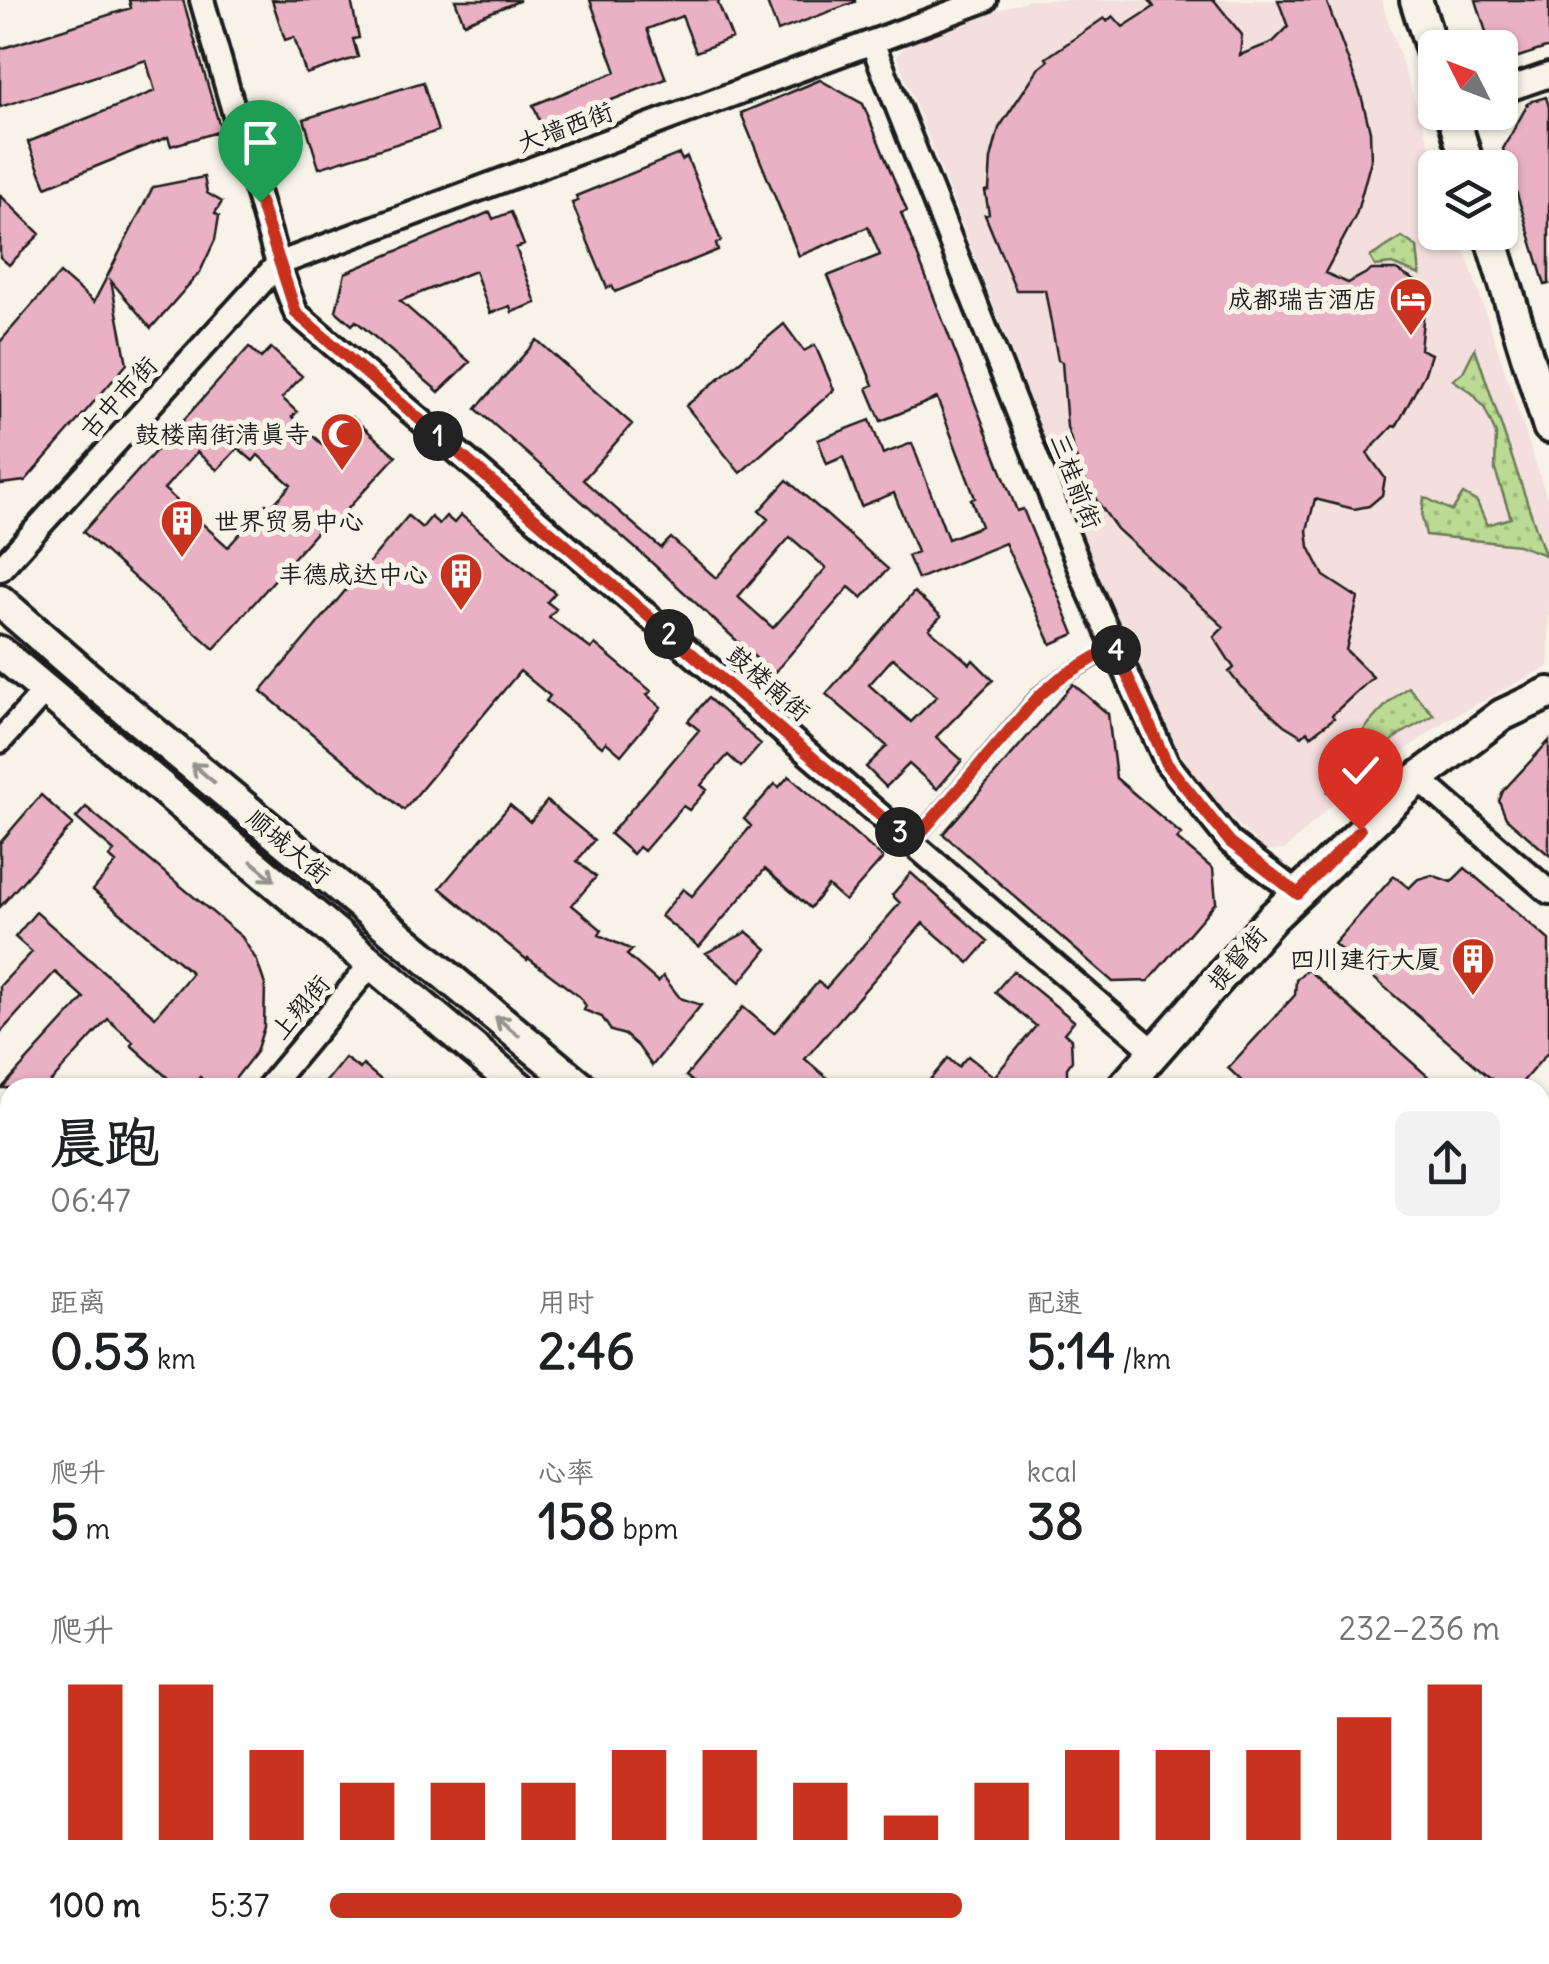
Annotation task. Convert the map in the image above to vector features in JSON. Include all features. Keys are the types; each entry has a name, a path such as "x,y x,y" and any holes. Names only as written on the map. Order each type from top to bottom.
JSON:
{"main road":[{"path":"1416,0 1426,30"},
{"path":"1495,250 1549,427"},
{"name":"顺城大街","path":"0,600 212,782 570,1078"},
{"name":"顺城大街","path":"0,652 508,1078"},
{"name":"提督街","path":"1132,1078 1271,919 1418,778 1502,715 1549,694"}],"street":[{"name":"鼓楼南街","path":"202,0 278,264 296,313 1155,1052"},
{"name":"大墙西街","path":"278,264 985,0"},
{"name":"三桂前街","path":"872,42 1087,586 1167,764 1230,842 1298,894"},
{"path":"1518,86 1549,75"},
{"name":"古中市街","path":"0,569 278,264"},
{"path":"0,741 45,691"},
{"path":"1418,778 1549,892"},
{"name":"上翔街","path":"276,1078 373,962"}],"lane":[{"path":"912,843 1040,695 1060,678 1114,646"}],"shaded area":[{"path":"1029,0 1381,0 1418,110 1418,130 1425,130 1431,150 1418,150 1418,250 1465,250 1549,504 1549,666 1446,720 1338,799 1285,850 1265,851 1204,789 1175,744 1126,647 897,56 913,37"}],"green space":[{"path":"1402,237 1417,247 1420,275 1392,264 1375,266 1370,257"},
{"path":"1475,348 1545,555 1518,545 1426,535 1422,517 1424,497 1452,511 1463,494 1477,502 1487,525 1511,518 1495,470 1496,434 1484,407 1453,380 1463,372"},
{"path":"1408,687 1434,715 1399,735 1327,793 1360,735"}],"building":[{"path":"129,0 183,0 221,131 171,146 168,137 46,187 28,142 155,91 146,60 0,107 0,49 131,8"},
{"path":"272,0 351,0 359,38 353,39 358,57 306,74 294,37 285,40"},
{"path":"455,0 519,0 519,1 464,23"},
{"path":"590,0 720,0 732,38 696,52 682,16 647,29 666,79 542,127 533,105 616,72"},
{"path":"766,0 855,0 855,2 778,31"},
{"path":"1149,0 1214,0 1242,35 1240,55 1273,42 1288,27 1278,0 1326,0 1361,95 1370,131 1371,160 1356,215 1325,273 1348,283 1372,270 1396,270 1415,281 1425,301 1420,349 1431,354 1425,373 1396,427 1367,453 1385,478 1382,495 1369,506 1354,509 1315,499 1307,530 1309,547 1324,576 1358,598 1346,650 1373,677 1311,736 1307,731 1302,736 1284,725 1241,687 1229,672 1234,668 1214,637 1224,627 1117,529 1097,501 1081,473 1067,427 1062,362 1058,360 1045,290 1016,290 985,215 989,214 985,191 989,190 999,128 1038,69 1048,61 1046,58 1104,18 1107,21 1113,16 1123,27 1154,7"},
{"path":"1476,0 1549,0 1549,47 1518,57 1518,30 1485,30"},
{"path":"820,80 863,104 907,211 901,213 1017,511 1023,509 1074,634 1051,644 1005,543 918,579 908,556 917,552 894,493 861,506 843,457 827,464 818,440 870,420 883,454 912,443 948,539 981,526 971,499 975,498 937,398 881,421 867,388 873,385 828,276 880,255 868,227 799,256 741,113"},
{"path":"423,82 438,131 319,168 304,119"},
{"path":"1546,97 1549,107 1549,284 1545,285 1518,198 1518,150 1503,149 1514,130 1518,130 1529,102"},
{"path":"679,154 682,160 687,157 721,241 716,244 718,250 615,292 612,286 607,288 572,203 578,201 576,196"},
{"path":"204,177 207,193 222,202 215,213 219,216 215,240 200,272 151,328 111,281 127,364 25,481 0,484 0,342 60,273 94,302 153,187"},
{"path":"0,195 40,234 9,265 0,257"},
{"path":"490,212 493,219 511,212 524,245 516,248 536,303 512,312 510,306 490,313 475,271 400,301 470,362 439,392 356,321 352,325 336,311 345,273"},
{"path":"784,324 804,351 815,345 834,390 740,473 686,406"},
{"path":"537,340 632,424 583,480 661,548 671,538 716,578 768,519 759,511 787,480 888,569 862,598 849,587 773,674 476,409","holes":["790,537 826,568 773,628 738,597"]},
{"path":"249,347 261,358 271,348 302,376 282,398 297,412 292,417 325,447 352,417 396,456 331,527 325,522 214,649 83,532","holes":["238,448 253,461 258,455 291,485 270,508 266,504 228,547 164,489 197,452 217,470"]},
{"path":"461,515 555,593 547,602 556,609 549,617 591,649 595,644 651,691 647,695 661,707 621,755 606,742 602,747 546,701 550,696 520,671 404,810 261,691 408,516 422,528 431,517 439,524 446,516 454,523"},
{"path":"914,592 941,616 929,629 970,664 973,660 993,680 936,737 962,760 937,789 909,764 886,787 866,767 887,746 826,694","holes":["893,658 937,696 911,722 869,685"]},
{"path":"1073,684 1108,714 1116,778 1181,834 1177,839 1213,869 1216,902 1148,981 1113,982 943,834"},
{"path":"708,698 761,744 741,767 728,755 701,785 707,790 689,810 683,806 644,851 639,847 633,854 610,834 699,730 688,721"},
{"path":"1549,741 1549,855 1506,818 1499,801 1503,791"},
{"path":"789,776 883,858 845,901 828,886 810,908 765,869 699,947 661,916 683,889 692,896 751,826 744,819 775,784 779,787"},
{"path":"41,795 73,824 0,907 0,843"},
{"path":"547,801 594,840 577,861 596,877 572,905 602,930 599,935 632,950 627,955 658,982 663,976 680,998 701,1005 652,1066 625,1035 611,1031 602,1017 584,1010 586,1006 580,997 527,960 440,888 510,805 530,822"},
{"path":"86,807 242,937 257,961 265,985 264,1027 256,1052 236,1078 168,1078 108,1019 54,1078 11,1078 84,998 55,972 0,1033 0,986 32,952 15,937 36,912 155,1017 192,973 93,890 116,863 109,857 114,851 76,818"},
{"name":"四川建行大厦","path":"1465,868 1549,940 1549,1051 1526,1078 1490,1078 1334,944 1394,876 1409,888 1418,879 1432,875 1451,882"},
{"path":"911,873 988,941 969,963 923,923 805,1059 827,1078 686,1076 743,1007 774,1033 818,982 826,988 900,903 892,895"},
{"path":"747,932 767,949 740,982 706,953"},
{"path":"1307,969 1430,1078 1238,1078 1228,1068 1295,995 1296,980"},
{"path":"1013,971 1074,1021 1064,1033 1071,1039 1072,1061 1066,1078 931,1078 948,1058 958,1067 968,1056 994,1077 1036,1026 995,992"},
{"path":"345,1058 360,1069 363,1065 379,1078 329,1078"}],"place":[{"name":"成都瑞吉酒店","path":"1411,337"},
{"name":"鼓楼南街清真寺","path":"342,472"},
{"name":"世界贸易中心","path":"182,559"},
{"name":"丰德成达中心","path":"461,612"},
{"name":"四川建行大厦","path":"1473,997"}],"route":[{"path":"260,202 296,313 912,843 1040,695 1060,678 1114,646 1167,764 1230,842 1298,894 1360,830"}]}
